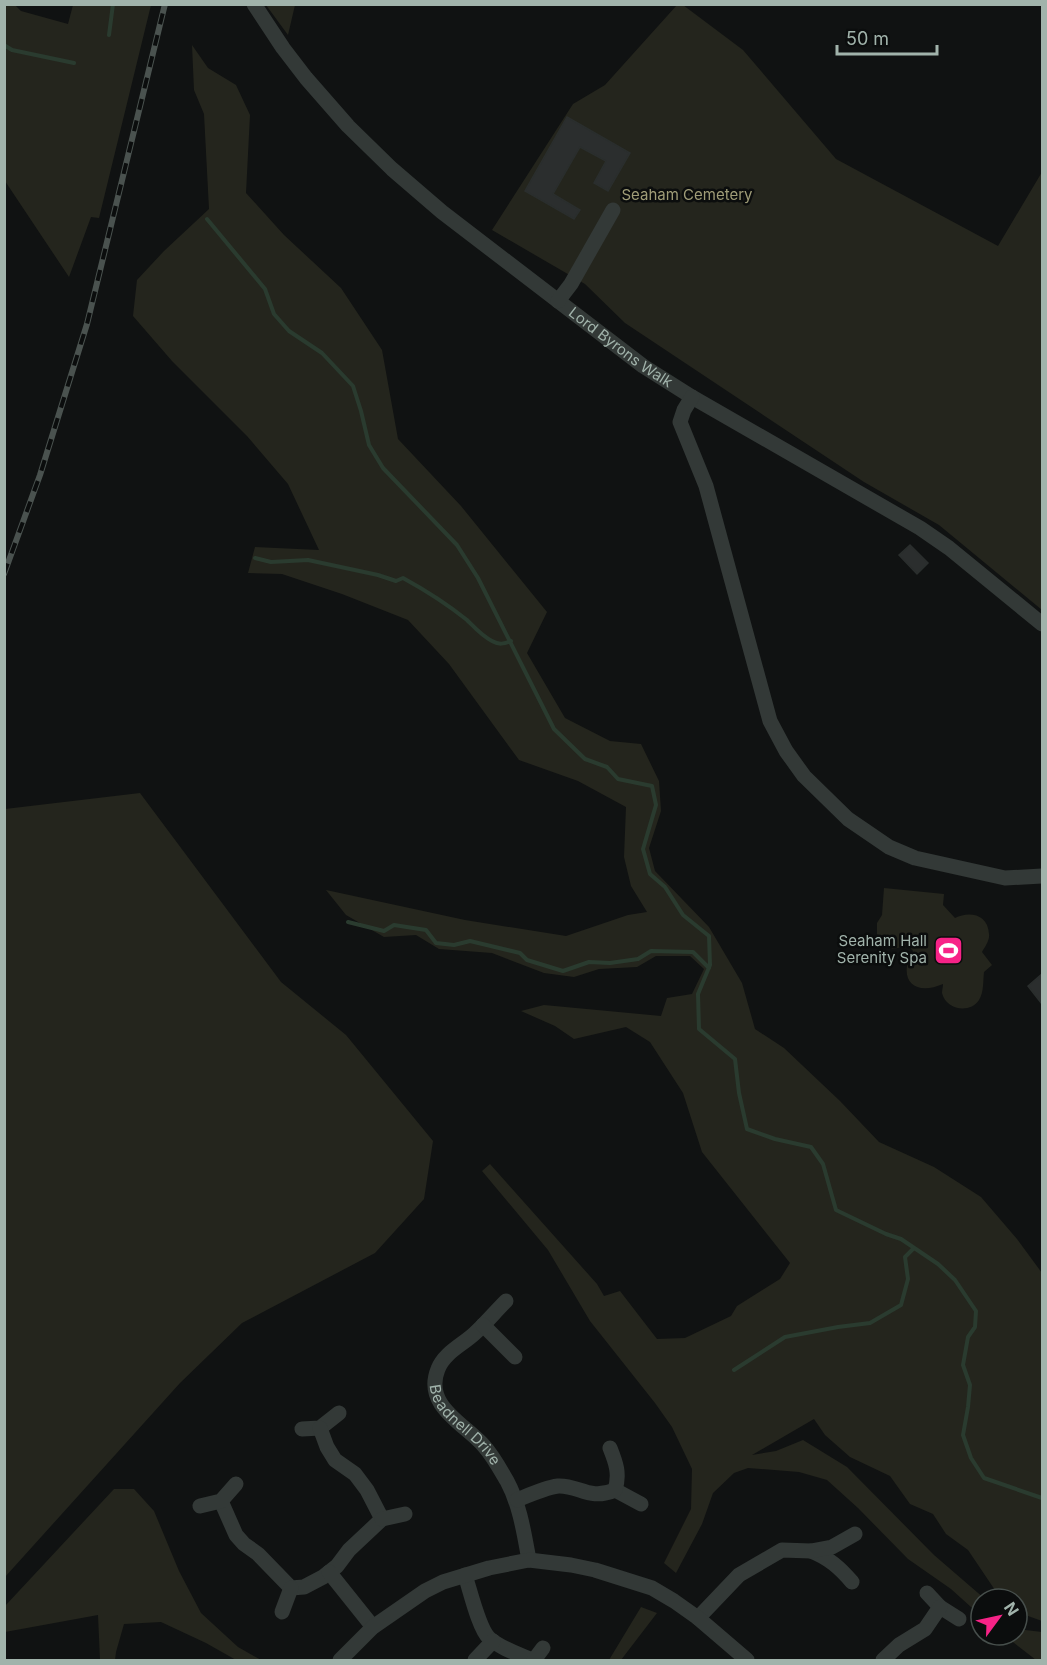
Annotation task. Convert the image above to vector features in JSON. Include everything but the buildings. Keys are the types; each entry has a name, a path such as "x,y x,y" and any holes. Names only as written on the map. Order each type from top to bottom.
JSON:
{"street":[{"name":"Lord Byrons Walk","path":"254,4 306,78 348,126 392,169 442,212 643,366 692,397 920,528 949,548 1042,624"},
{"path":"558,301 571,284 614,210"},
{"path":"692,397 680,422 706,486 770,721 786,751 804,776 848,819 889,847 915,858 1005,878 1042,876"},
{"name":"Beadnell Drive","path":"506,1301 475,1334 442,1362 435,1380 436,1393 446,1412 486,1448 507,1480 517,1500 530,1560"},
{"path":"483,1325 515,1357"},
{"path":"302,1430 320,1428 339,1413"},
{"path":"320,1428 335,1460 355,1474 382,1519"},
{"path":"517,1500 558,1486 597,1494 606,1494 615,1490 618,1472 610,1448"},
{"path":"200,1506 221,1501 236,1484"},
{"path":"615,1490 641,1504"},
{"path":"221,1501 236,1535 291,1587 304,1587 323,1577 338,1566 349,1550 382,1519 405,1514"},
{"path":"698,1618 739,1575 783,1550 811,1551 832,1547 855,1534"},
{"path":"811,1551 824,1556 838,1566 852,1582"},
{"path":"340,1660 373,1627 425,1591 465,1575 530,1560 571,1564 652,1588 698,1618 747,1660"},
{"path":"329,1572 373,1627"},
{"path":"465,1575 482,1628 487,1636 493,1641 536,1656"},
{"path":"282,1612 291,1587"},
{"path":"927,1593 940,1607 959,1619"},
{"path":"883,1660 899,1645 925,1629 940,1607"},
{"path":"476,1660 493,1641"}],"green space":[{"path":"4,5 15,5 21,11 68,24 73,5 151,5 99,218 91,217 69,277 5,181"},
{"path":"266,5 295,5 288,35"},
{"name":"Seaham Cemetery","path":"677,5 683,5 743,50 836,159 998,246 1042,172 1042,610 939,525 864,482 625,323 585,284 492,230 573,104 605,85"},
{"path":"192,45 208,68 236,85 250,115 246,193 284,235 341,288 382,350 398,439 461,506 547,612 527,653 565,718 610,741 641,744 659,781 661,811 649,848 655,871 709,927 742,983 755,1029 784,1048 879,1142 934,1167 981,1197 1042,1273 1042,1621 1029,1616 1029,1587 993,1587 968,1550 946,1534 933,1514 910,1504 890,1476 850,1457 825,1435 814,1419 752,1455 776,1451 803,1440 847,1467 934,1555 971,1587 969,1587 969,1605 951,1589 908,1559 827,1480 799,1472 748,1468 734,1473 713,1493 702,1524 676,1573 664,1563 691,1509 692,1469 672,1427 590,1321 548,1250 482,1171 490,1164 597,1284 604,1296 620,1291 657,1339 685,1338 731,1316 737,1306 780,1279 790,1263 702,1152 683,1093 650,1042 626,1027 574,1039 555,1026 521,1011 544,1005 661,1016 667,998 692,994 704,969 690,956 656,956 637,967 599,969 574,977 544,973 492,953 439,949 416,935 384,937 346,915 326,890 465,920 566,936 628,915 647,912 631,886 624,857 626,807 578,781 519,760 449,664 408,620 282,574 248,573 255,547 319,550 288,484 247,436 172,361 133,316 137,280 209,209 204,114 194,90"},
{"path":"140,793 281,982 346,1035 433,1141 424,1199 375,1253 242,1323 180,1383 5,1577 5,809"},
{"name":"Seaham Hall Serenity Spa","path":"884,888 944,894 943,905 955,918 972,915 985,922 989,936 982,952 992,965 984,972 982,993 975,1004 964,1008 953,1006 944,999 943,984 923,988 911,982 907,969 913,951 907,944 893,949 883,944 877,934 877,923 882,915"},
{"path":"114,1489 134,1489 154,1511 179,1571 201,1613 238,1647 261,1660 236,1660 161,1622 124,1624 115,1660 100,1660 98,1615 5,1632 5,1606"},
{"path":"641,1607 657,1613 621,1660 609,1660"},
{"path":"1029,1630 1042,1632 1042,1660 1036,1660 1019,1647 1029,1647"}],"waterway":[{"path":"109,35 113,4"},
{"path":"4,45 12,50 74,63"},
{"path":"207,219 265,289 274,314 289,331 322,353 353,386 369,445 383,468 457,545 478,578 554,729 585,759 607,767 618,779 652,786 656,805 643,849 650,874 665,887 683,915 709,936 710,965 698,994 699,1029 735,1059 739,1093 747,1129 775,1139 811,1147 823,1164 836,1210 901,1239 938,1264 955,1280 976,1311 975,1327 968,1337 963,1365 970,1385 963,1435 971,1458 984,1478 1042,1498"},
{"path":"255,558 271,562 308,560 396,581 403,578 452,608 488,639 499,644 511,641"},
{"path":"348,922 384,931 394,925 426,930 436,943 454,945 470,941 520,953 527,960 563,971 589,962 610,963 638,959 651,951 693,952 709,968"},
{"path":"734,1370 785,1337 870,1323 901,1305 908,1279 905,1257 914,1248"}],"railway":[{"path":"4,574 40,475 87,324 165,4"}],"place":[{"name":"Seaham Hall Serenity Spa","path":"948,950"}]}
